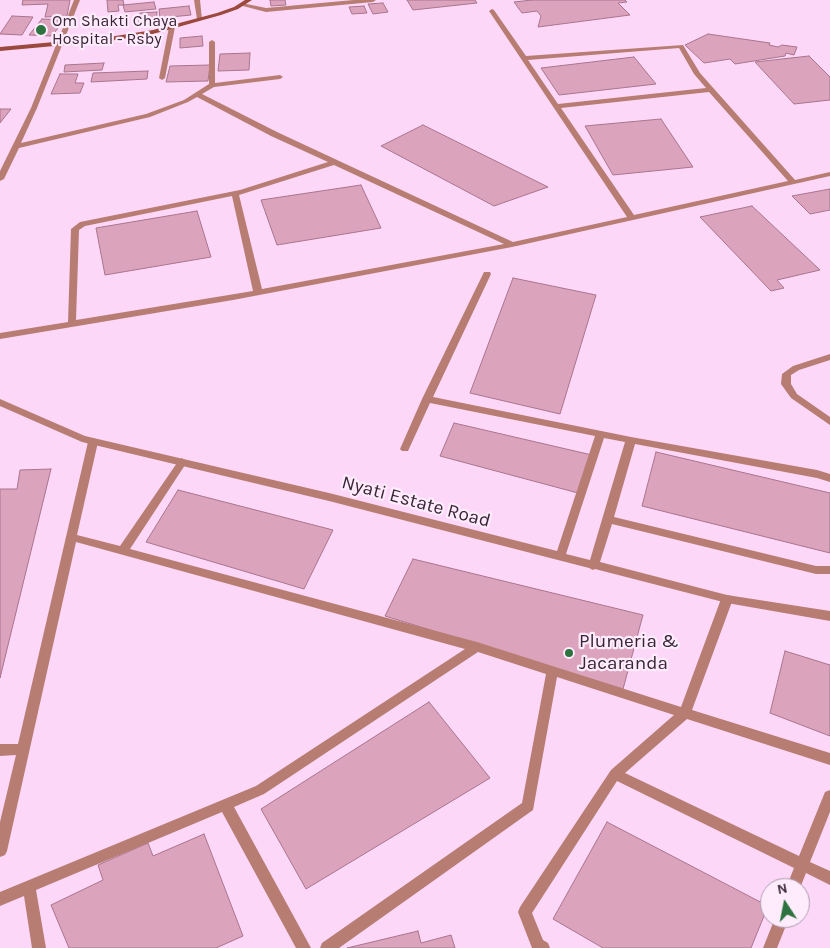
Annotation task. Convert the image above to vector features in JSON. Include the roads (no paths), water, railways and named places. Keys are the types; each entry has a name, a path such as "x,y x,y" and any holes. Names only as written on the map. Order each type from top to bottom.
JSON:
{"main road":[{"path":"0,49 131,36 200,19 242,5 249,0"}],"street":[{"path":"0,179 60,44 77,0"},
{"path":"197,0 200,19"},
{"path":"242,5 266,10 373,0"},
{"path":"492,11 631,217"},
{"path":"162,78 172,27"},
{"path":"212,42 212,85"},
{"path":"524,58 681,46 697,74 794,183"},
{"path":"16,146 129,121 186,101 212,85 280,77"},
{"path":"556,106 711,90"},
{"path":"197,94 274,134 512,245"},
{"path":"72,324 75,229 83,224 235,194 335,162"},
{"path":"0,336 258,292 512,245 830,174"},
{"path":"235,194 258,292"},
{"path":"405,449 487,274"},
{"path":"830,357 796,368 787,374 786,384 794,396 830,422"},
{"path":"427,399 830,478"},
{"name":"Nyati Estate Road","path":"0,402 82,439 93,442 329,497 727,599 830,616"},
{"path":"560,557 600,434"},
{"path":"593,566 631,440"},
{"path":"0,851 93,442"},
{"path":"123,551 182,462"},
{"path":"608,519 816,570 830,570"},
{"path":"72,537 477,647 830,759"},
{"path":"543,948 538,945 525,912 615,774 685,713 701,674 727,599"},
{"path":"0,899 260,790 477,647"},
{"path":"327,948 528,806 552,671"},
{"path":"0,750 24,749"},
{"path":"615,774 830,878"},
{"path":"797,878 830,796"},
{"path":"225,804 304,948"},
{"path":"30,887 39,948"},
{"path":"770,948 778,928"}],"place":[{"name":"Om Shakti Chaya Hospital - Rsby","path":"41,30"},
{"name":"Plumeria & Jacaranda","path":"569,653"}]}
